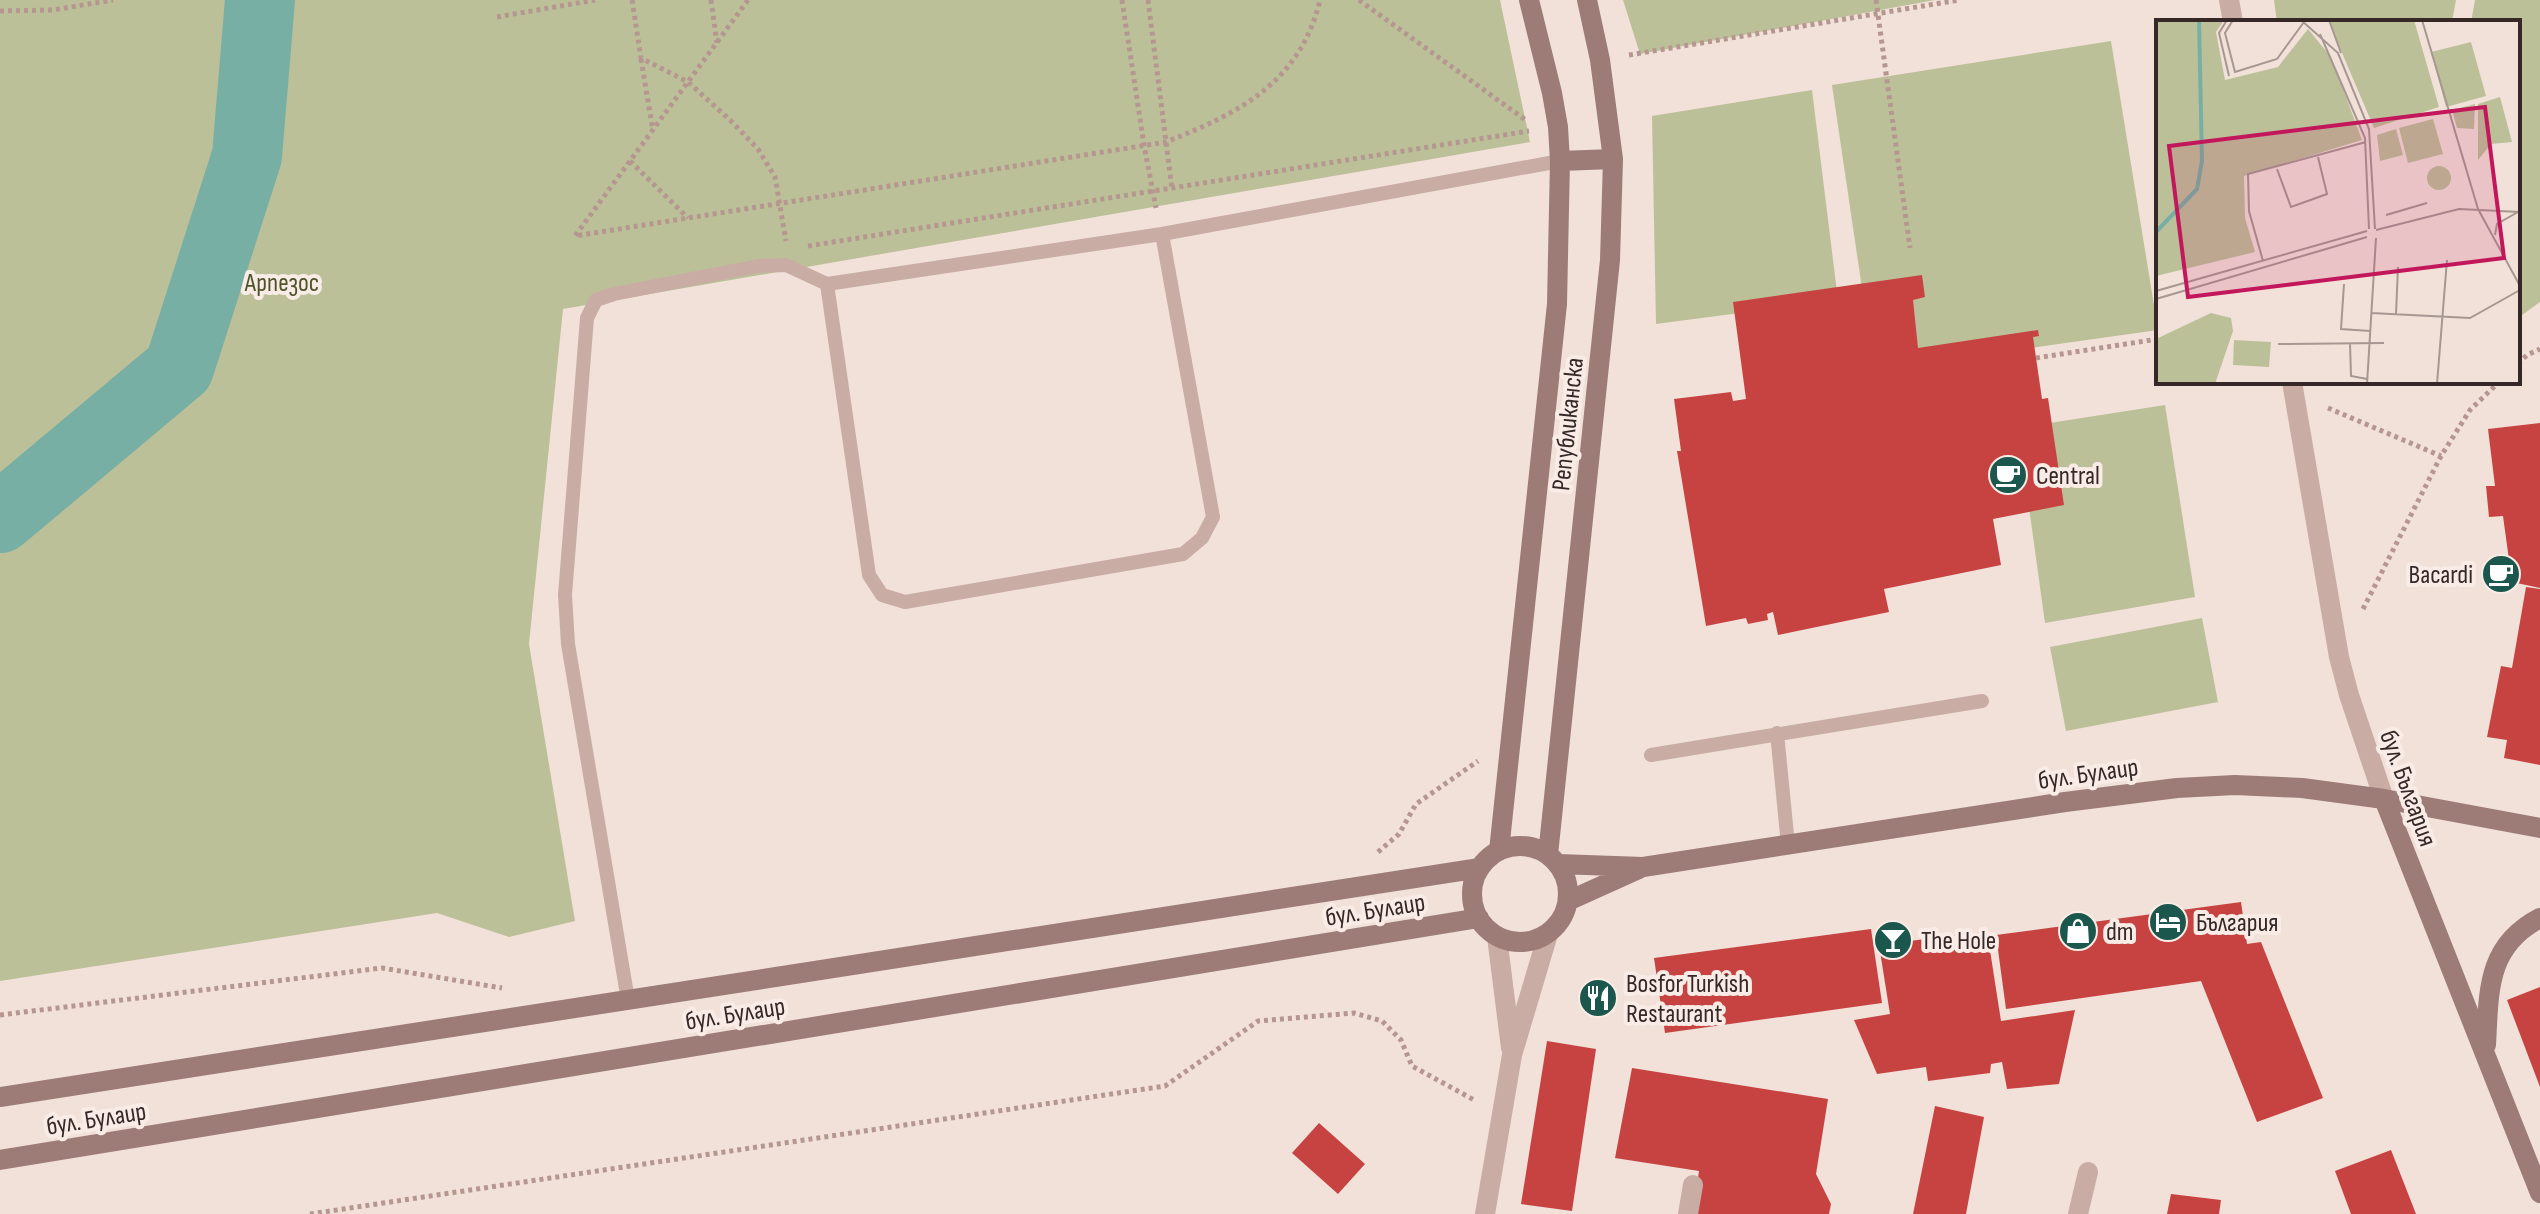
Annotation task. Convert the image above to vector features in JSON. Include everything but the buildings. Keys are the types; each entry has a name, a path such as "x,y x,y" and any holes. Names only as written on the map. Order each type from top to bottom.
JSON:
{"main road":[{"name":"Републиканска","path":"1499,851 1557,304 1560,161 1552,93 1529,0"},
{"name":"Републиканска","path":"1553,860 1610,260 1613,159 1600,60 1587,0"},
{"path":"1560,161 1613,159"},
{"name":"бул. Булаир","path":"1553,860 1643,867 2065,802 2177,788 2235,785 2302,788 2384,799 2540,828"},
{"name":"бул. България","path":"2384,799 2540,1193"},
{"path":"1509,847 1530,847 1553,860 1568,888 1565,914 1558,925 1548,934 1523,942 1497,937 1486,929 1473,906 1474,880 1480,868 1499,851 1509,847"},
{"name":"бул. Булаир","path":"1568,901 1643,867"},
{"name":"бул. Булаир","path":"0,1097 1480,868"},
{"name":"бул. Булаир","path":"0,1160 1479,918"},
{"path":"2486,1053 2494,967 2509,942 2540,918"}],"street":[{"path":"2229,0 2233,20"},
{"name":"бул. България","path":"2293,388 2339,657 2384,799"},
{"path":"1485,1214 1512,1055 1548,934"},
{"path":"1497,937 1512,1055"},
{"path":"2078,1214 2088,1172"},
{"path":"1688,1214 1693,1185"}],"lane":[{"path":"628,1000 568,644 565,595 587,318 596,300 758,266 786,265 827,284 1162,234 1560,161"},
{"path":"827,284 869,575 882,595 905,602 1183,554 1202,538 1213,517 1162,234"},
{"path":"1651,755 1982,701"},
{"path":"1777,733 1788,845"}],"path":[{"path":"0,11 53,10 113,0"},
{"path":"497,17 595,0"},
{"path":"632,0 653,131"},
{"path":"711,0 717,43"},
{"path":"748,0 575,236 1166,142 1209,124 1259,95 1290,67 1314,23 1320,0"},
{"path":"1122,0 1144,145 1162,234"},
{"path":"1148,0 1172,189"},
{"path":"802,247 1538,130 1359,0"},
{"path":"1876,0 1910,248"},
{"path":"1600,60 1959,0"},
{"path":"641,58 688,82 758,149 775,177 787,249"},
{"path":"630,161 688,218"},
{"path":"2036,358 2156,339"},
{"path":"2520,362 2540,349"},
{"path":"2339,657 2441,456 2470,410 2497,384"},
{"path":"2293,388 2441,456"},
{"path":"1373,857 1399,834 1416,804 1510,739"},
{"path":"0,1015 382,968 507,989"},
{"path":"310,1214 1165,1086 1258,1021 1354,1013 1382,1021 1401,1040 1412,1066 1502,1116"}],"green space":[{"name":"Арпезос","path":"0,0 1500,0 1530,142 563,309 529,644 575,921 509,937 437,913 0,981"},
{"path":"1623,0 1935,0 1640,54"},
{"path":"2274,0 2456,0 2452,20 2277,20"},
{"path":"2475,0 2540,0 2540,302 2520,317 2520,20 2471,20"},
{"path":"2111,41 2156,330 1874,370 1832,85"},
{"path":"1812,90 1838,300 1656,324 1652,116"},
{"path":"2165,405 2195,597 2045,623 2018,428"},
{"path":"2202,618 2218,702 2066,731 2050,647"}],"waterway":[{"path":"0,518 179,368 247,156 260,0"}],"place":[{"name":"Central","path":"2008,475"},
{"name":"Bacardi","path":"2501,574"},
{"name":"България","path":"2168,922"},
{"name":"dm","path":"2078,931"},
{"name":"The Hole","path":"1893,940"},
{"name":"Bosfor Turkish Restaurant","path":"1598,998"}]}
